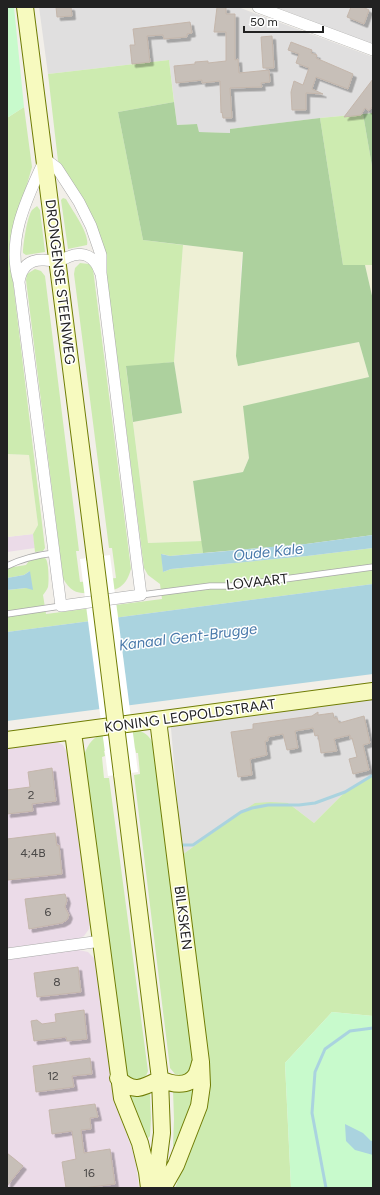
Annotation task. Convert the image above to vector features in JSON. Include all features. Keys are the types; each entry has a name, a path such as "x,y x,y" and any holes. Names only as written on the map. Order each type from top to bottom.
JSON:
{"street":[{"name":"DRONGENSE STEENWEG","path":"25,7 160,1079"},
{"path":"258,7 373,50"},
{"path":"45,159 57,168 79,202 91,226 101,255 101,273 141,595 61,606 14,251 17,229 26,200 45,159"},
{"path":"19,282 20,274 24,267 30,262 37,260 58,261 77,254 92,258 97,264 101,273"},
{"name":"KONING LEOPOLDSTRAAT","path":"7,740 373,691"},
{"name":"BILKSKEN","path":"158,720 201,1062 202,1085 199,1106 176,1165 163,1188"},
{"path":"73,732 118,1078 122,1098 140,1143 149,1188"},
{"path":"7,954 101,942"},
{"path":"160,1079 171,1084 189,1082 195,1076 201,1062"},
{"path":"118,1078 132,1088 140,1089 160,1079"},
{"path":"155,1188 162,1134 160,1079"}],"lane":[{"path":"7,566 21,559 54,552"},
{"name":"LOVAART","path":"141,595 210,586 233,586 373,568"},
{"path":"7,614 61,606"}],"shaded area":[{"path":"39,7 238,7 373,57 373,113 230,129 230,133 199,132 197,124 177,125 169,60 48,74"},
{"path":"275,7 373,7 373,44"},
{"path":"33,534 35,548 7,552 7,537"},
{"path":"373,690 373,775 345,792 314,823 288,803 235,816 182,855 170,717"},
{"path":"55,741 63,745 69,757 91,919 89,929 84,936 77,939 7,948 7,746"},
{"path":"79,950 88,952 94,958 98,967 107,1036 110,1082 118,1111 135,1157 139,1188 7,1188 7,959"}],"green space":[{"path":"7,7 14,7 24,107 7,118"},
{"path":"169,60 174,102 118,112 143,240 183,245 174,362 126,367 148,543 202,541 203,553 170,556 162,554 163,572 171,569 373,548 373,584 7,632 7,590 26,588 30,571 24,575 7,578 7,568 26,565 31,558 43,557 47,563 49,576 48,587 43,595 46,614 162,599 160,584 148,575 144,568 104,255 92,219 58,161 48,74"},
{"path":"174,102 177,125 197,124 199,132 230,133 230,129 320,118 343,265 365,265 373,300 373,535 306,544 203,553 193,481 243,472 249,458 243,406 369,377 359,342 238,366 236,356 243,252 143,240 118,112"},
{"path":"24,107 32,167 17,219 10,257 45,548 43,551 35,552 33,534 38,525 29,455 7,454 7,118"},
{"path":"373,113 373,172 363,114"},
{"path":"363,114 373,172 373,265 343,265 320,118"},
{"path":"63,198 66,199 76,215 86,235 87,245 68,249 61,200"},
{"path":"37,206 40,210 45,252 26,255 23,253 27,225 32,210"},
{"path":"183,245 243,251 241,266 238,366 359,342 369,377 244,406 249,458 243,472 193,481 202,541 148,543 133,422 182,413 174,362"},
{"path":"80,263 89,264 93,269 131,569 126,581 118,588 110,591 89,593 74,591 66,584 63,578 26,280 27,274 35,269 41,271 45,276 79,551 76,551 80,582 116,578 112,548 109,548 74,274 75,268"},
{"path":"365,265 373,265 373,300"},
{"path":"174,362 182,413 133,422 126,366"},
{"path":"7,454 29,455 38,525 33,534 7,537"},
{"path":"134,729 144,733 150,738 157,756 193,1065 190,1072 183,1076 175,1074 170,1068 134,775 140,774 138,753 136,753 135,748 104,751 105,756 102,757 104,778 109,778 148,1071 144,1078 138,1080 132,1079 126,1073 84,756 87,747 97,737 110,732"},
{"path":"373,775 373,1016 332,1012 285,1063 291,1188 175,1188 198,1128 182,855 255,803 288,803 314,823 345,792"},
{"path":"332,1012 373,1016 373,1188 291,1188 285,1063"},
{"path":"194,1087 194,1101 175,1148 173,1146 173,1090"},
{"path":"147,1092 150,1094 151,1119 150,1136 148,1138 145,1137 129,1097 130,1094"}],"water":[{"name":"Oude Kale","path":"373,535 373,548 171,569 163,572 161,554 170,556 306,544"},
{"path":"30,571 33,590 26,588 7,590 7,578 24,575"},
{"name":"Kanaal Gent-Brugge","path":"373,584 373,674 7,721 7,632"},
{"path":"345,1124 363,1133 371,1141 373,1140 373,1155 355,1150 346,1141"}],"pier":[{"path":"110,555 138,772 108,776 80,559"}],"building":[{"path":"56,7 71,7 72,16 57,17"},
{"path":"217,7 226,7 226,14 235,14 235,60 238,59 239,73 269,70 270,82 261,83 262,87 230,88 232,118 223,118 222,112 221,113 220,81 202,83 202,80 176,83 174,66 195,64 195,62 208,61 208,63 226,61 226,32 214,32"},
{"path":"351,7 363,7 369,10 364,24 347,17"},
{"path":"190,22 192,33 187,34 187,37 164,39 163,35 147,36 150,62 132,64 130,45 135,45 133,29"},
{"path":"272,36 274,68 263,68 261,37"},
{"path":"291,42 312,50 311,53 317,55 316,58 353,74 348,89 316,77 312,89 323,94 306,93 306,110 292,110 291,92 294,81 303,85 309,68 296,63 299,54 288,50"},
{"path":"373,79 373,106 369,111 365,108 361,115 344,117"},
{"path":"318,712 318,715 333,713 334,718 337,718 339,723 364,716 370,743 363,745 369,770 353,774 349,759 357,757 352,738 350,739 350,735 334,739 337,751 321,753 318,735 315,736 313,728 295,731 298,748 287,750 283,734 268,737 268,741 265,741 267,755 250,759 252,775 238,777 231,732 253,729 253,724 312,716"},
{"path":"52,768 56,801 32,804 33,811 7,814 7,790 30,787 28,772"},
{"path":"55,833 57,846 59,845 62,874 8,880 7,839"},
{"path":"65,894 67,900 65,907 69,915 67,920 62,923 29,929 25,899"},
{"path":"78,967 81,992 37,997 34,973"},
{"path":"84,1010 87,1039 67,1041 66,1037 34,1041 31,1021 37,1020 42,1024 56,1022 55,1014"},
{"path":"90,1058 92,1074 72,1076 74,1087 36,1092 33,1066"},
{"path":"95,1104 98,1117 90,1118 91,1129 81,1130 84,1153 110,1149 115,1184 83,1188 66,1188 62,1162 76,1159 72,1131 52,1134 49,1110"},
{"path":"7,1153 23,1166 7,1186"}],"waterway":[{"path":"183,845 193,845 241,812 268,805 299,805 315,803 345,792 373,775"},
{"path":"326,1188 312,1113 315,1072 325,1049 350,1031 373,1028"}]}
